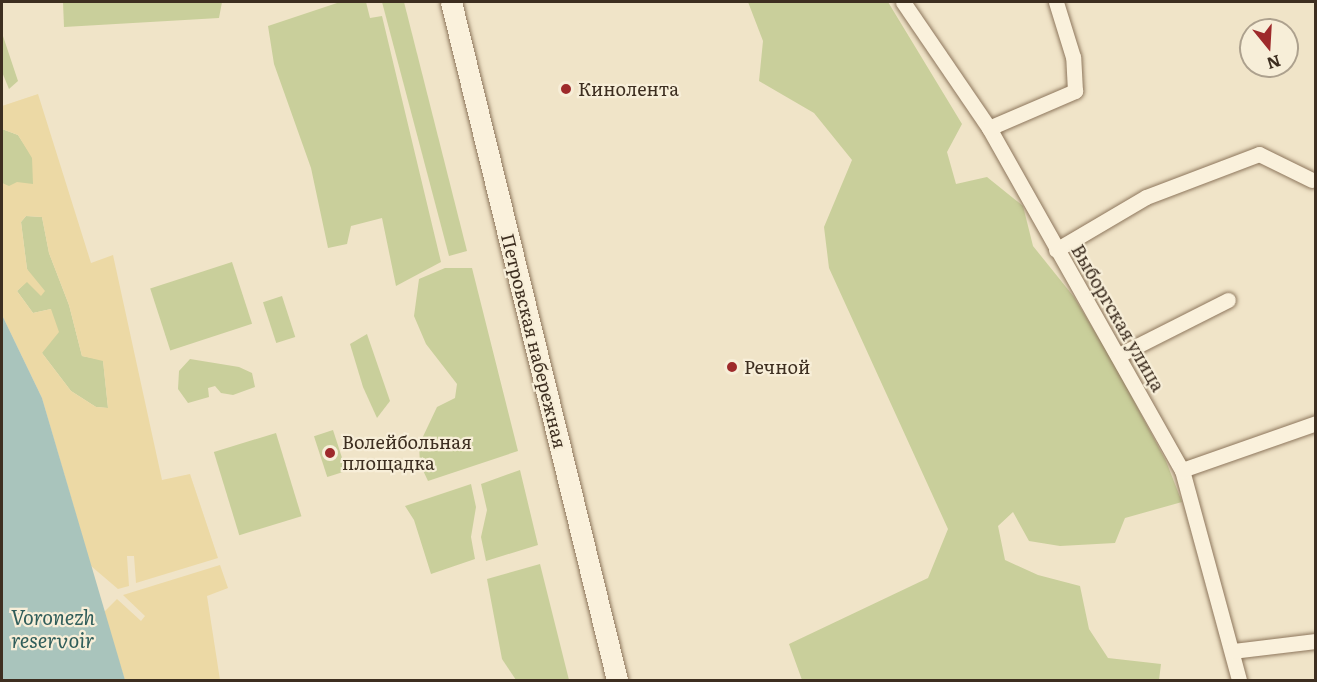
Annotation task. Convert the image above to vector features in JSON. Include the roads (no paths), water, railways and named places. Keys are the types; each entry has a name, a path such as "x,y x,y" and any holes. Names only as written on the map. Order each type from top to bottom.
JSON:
{"main road":[{"name":"Петровская набережная","path":"451,2 617,681"}],"street":[{"name":"Выборгская улица","path":"903,2 989,128 1182,470 1233,651 1239,681"},
{"path":"989,128 1075,91 1073,57 1056,2"},
{"path":"1056,250 1146,197 1259,154 1312,180"},
{"path":"1119,355 1228,300"},
{"path":"1182,470 1316,423"},
{"path":"1233,651 1316,641"}],"water":[{"name":"Voronezh reservoir","path":"2,315 42,398 125,680 2,680"}],"place":[{"name":"Кинолента","path":"566,89"},
{"name":"Речной","path":"732,367"},
{"name":"Волейбольная площадка","path":"330,453"}]}
